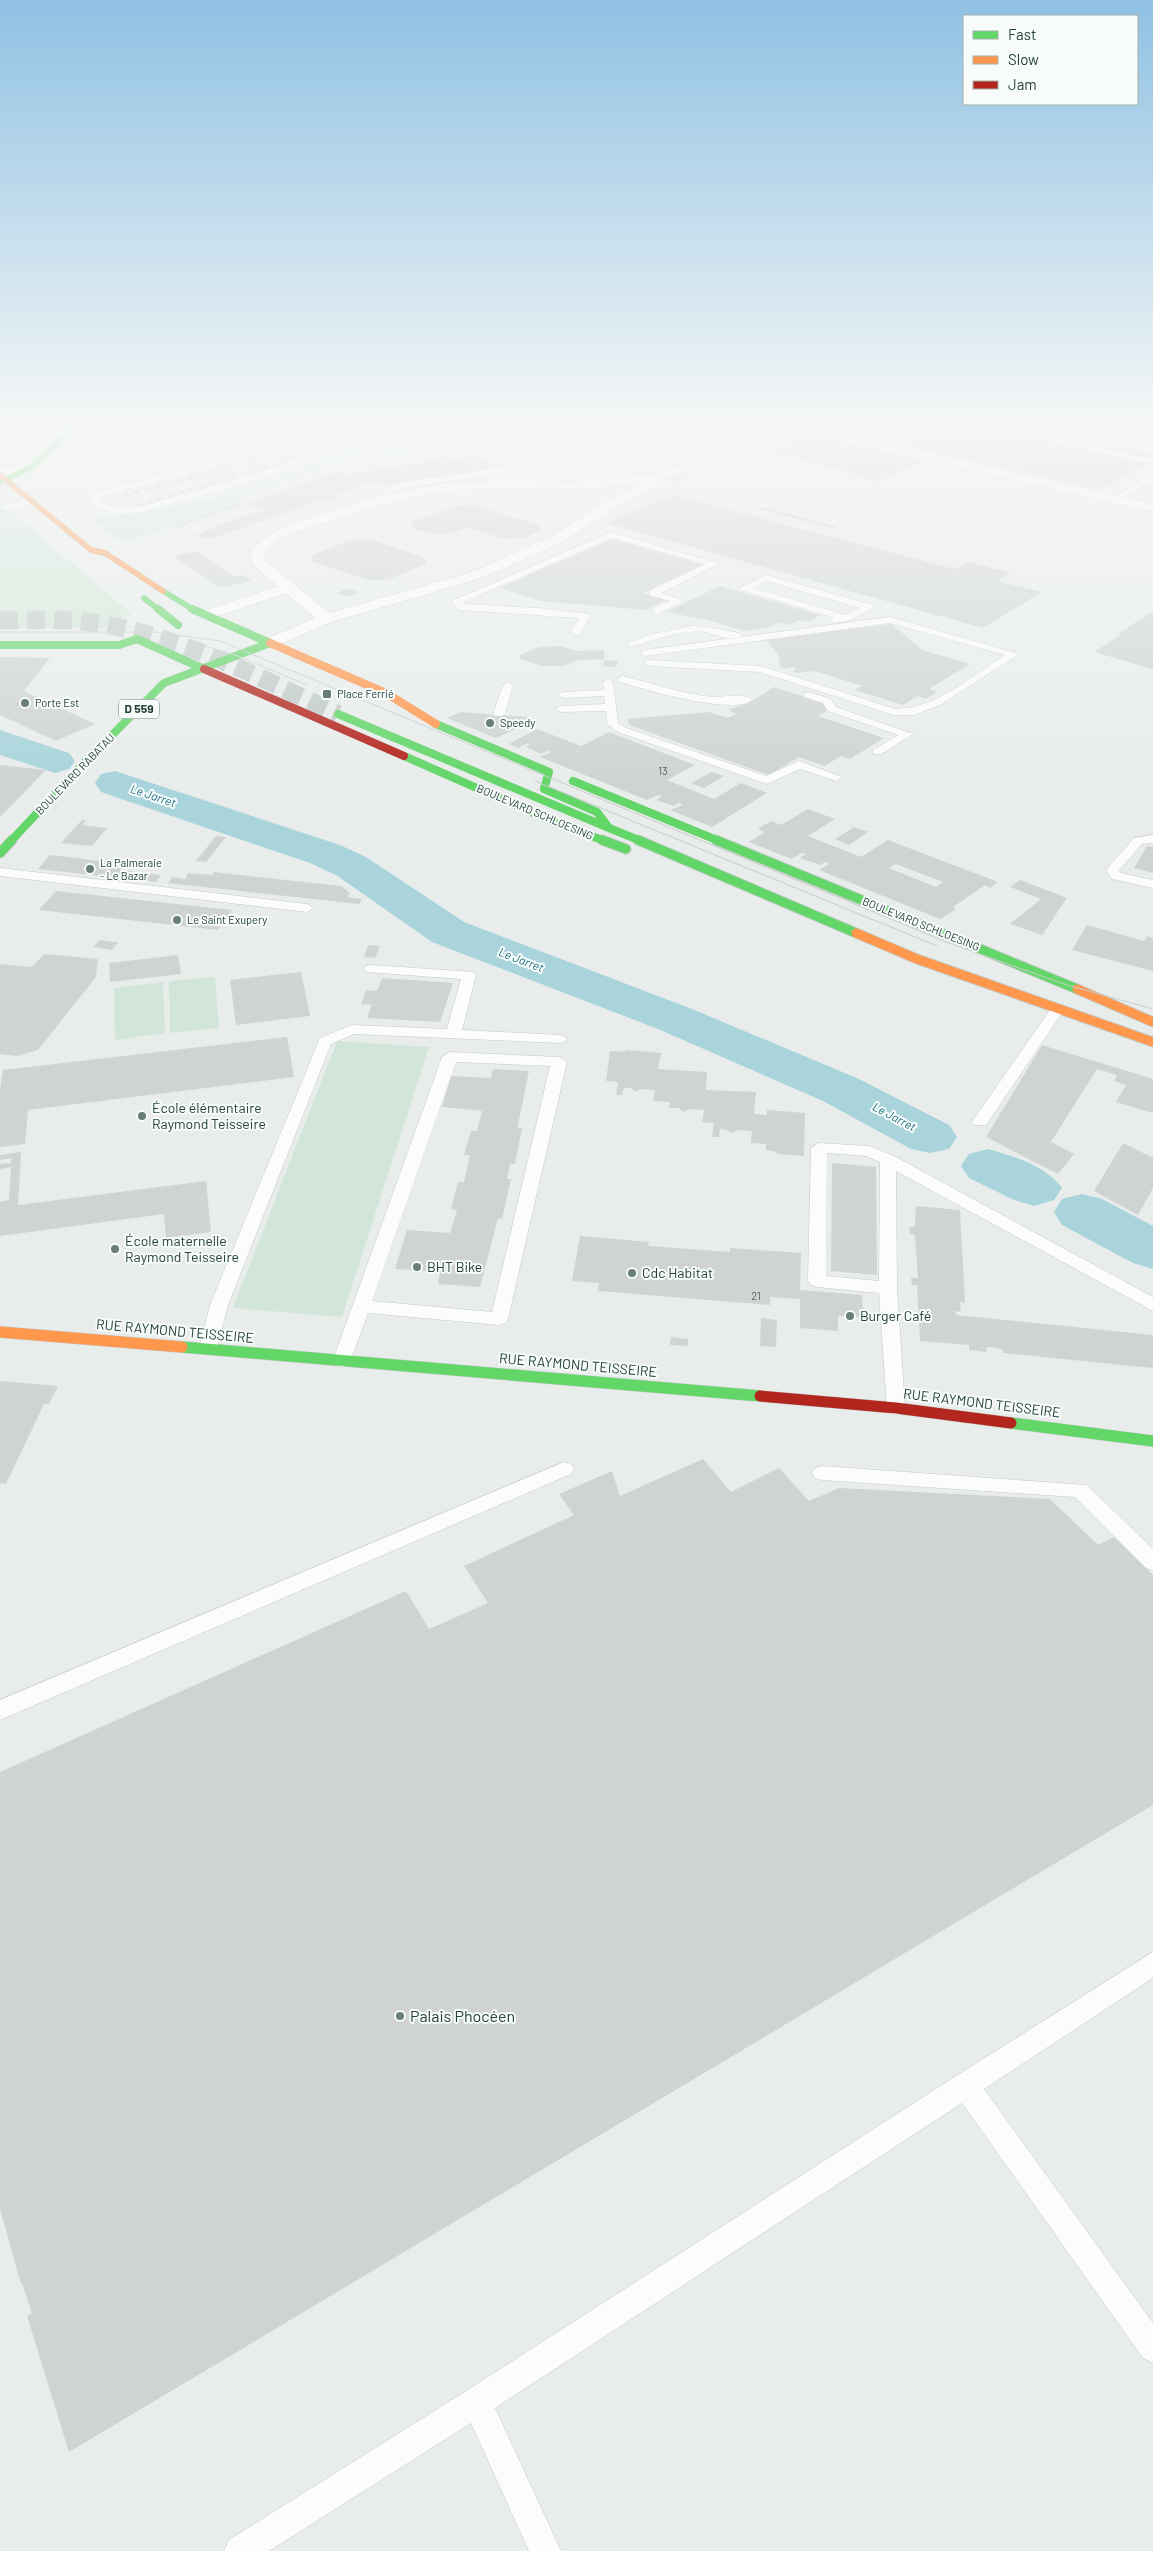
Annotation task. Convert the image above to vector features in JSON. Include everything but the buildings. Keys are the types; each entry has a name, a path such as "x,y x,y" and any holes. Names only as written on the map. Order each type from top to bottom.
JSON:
{"main road":[{"path":"85,545 91,550 104,553 138,576 206,615"},
{"path":"91,550 89,556 96,562"},
{"path":"133,590 178,625"},
{"path":"0,645 119,645 206,615"},
{"name":"BOULEVARD SCHLOESING","path":"206,615 386,693 425,719 549,772 1004,958 1153,1022"},
{"name":"BOULEVARD SCHLOESING","path":"137,639 561,825 667,864 823,930 872,940"},
{"name":"D 559","path":"204,669 270,643"},
{"name":"BOULEVARD RABATAU","path":"0,854 83,764 164,683 204,669"},
{"path":"338,714 609,828"},
{"name":"BOULEVARD SCHLOESING","path":"549,772 544,789 597,812 609,828 917,959 1056,1010 1153,1042"},
{"name":"RUE RAYMOND TEISSEIRE","path":"0,1332 208,1348 896,1408 1153,1441"}],"street":[{"path":"263,545 256,554 258,562 326,619"},
{"path":"270,643 326,619 470,577 544,545"},
{"path":"206,615 287,588"}],"lane":[{"path":"576,632 586,616 538,611 461,607 457,600 587,545"},
{"path":"647,545 714,564 652,593 679,601 657,611"},
{"path":"631,644 662,635 700,629 729,636 847,618 869,607 766,578 744,589 847,618"},
{"path":"890,620 1014,654 936,702 914,712 894,712 761,669 646,662 708,646 890,620"},
{"path":"646,662 668,674 757,679 827,701 832,710 907,734 877,752"},
{"path":"622,679 642,687 721,702 746,700"},
{"path":"499,714 508,684"},
{"path":"563,695 609,687 613,724 622,730 767,780 799,765 836,777"},
{"path":"561,709 611,707"},
{"path":"1153,839 1138,841 1112,870 1117,876 1153,884"},
{"path":"0,872 307,908"},
{"path":"371,969 469,975 453,1034"},
{"path":"980,1122 1056,1010"},
{"path":"208,1348 219,1305 325,1041 352,1029 561,1038"},
{"path":"342,1360 450,1057 559,1062 499,1319 362,1306"},
{"path":"888,1288 817,1281 819,1148 869,1151 1153,1306"},
{"path":"888,1160 888,1288 896,1408"},
{"path":"0,1710 564,1469"},
{"path":"822,1473 1080,1490 1153,1562"},
{"path":"240,2551 478,2402 1153,1964"},
{"path":"965,2085 1153,2348"},
{"path":"478,2402 545,2551"}],"green space":[{"path":"0,545 50,545 132,614 103,628 6,628 8,624 0,624"},
{"path":"215,977 219,1028 170,1033 169,981"},
{"path":"163,982 165,1033 115,1040 114,988"},
{"path":"337,1041 429,1047 342,1317 233,1308"}],"waterway":[{"name":"Le Jarret","path":"0,742 55,761"},
{"name":"Le Jarret","path":"115,783 325,854 351,866 448,932 675,1019 841,1090 930,1137"},
{"name":"Le Jarret","path":"988,1166 1034,1188"},
{"name":"Le Jarret","path":"1082,1212 1153,1250"}],"tunnel":[{"path":"0,620 83,621 127,629 190,648 220,660 338,714"}],"tram line":[{"path":"0,632 156,632 220,641 946,942 1067,985 1153,1009"},
{"path":"192,642 238,656 307,685"},
{"path":"535,781 937,946"}],"traffic: fast":[{"path":"163,591 192,609 270,643"},
{"path":"144,598 178,625"},
{"path":"0,645 119,645 137,639"},
{"path":"137,639 204,669"},
{"path":"0,853 83,764 164,683 270,643"},
{"path":"338,714 609,828"},
{"path":"436,724 549,772 544,789 597,812 609,828 856,933"},
{"path":"404,756 561,825 626,849"},
{"path":"573,781 1077,989"},
{"path":"182,1347 760,1396"},
{"path":"1011,1423 1153,1441"}],"traffic: slow":[{"path":"85,545 91,550 105,553 163,591"},
{"path":"270,643 386,693 436,724"},
{"path":"856,933 917,959 1153,1042"},
{"path":"1077,989 1153,1022"},
{"path":"0,1332 182,1347"}],"traffic: jam":[{"path":"204,669 404,756"},
{"path":"760,1396 896,1408 1011,1423"}],"place":[{"name":"Place Ferrié","path":"327,694"},
{"name":"Porte Est","path":"25,703"},
{"name":"Speedy","path":"490,723"},
{"name":"La Palmeraie - Le Bazar","path":"90,869"},
{"name":"Le Saint Exupery","path":"177,920"},
{"name":"École élémentaire Raymond Teisseire","path":"142,1116"},
{"name":"École maternelle Raymond Teisseire","path":"115,1249"},
{"name":"BHT Bike","path":"417,1267"},
{"name":"Cdc Habitat","path":"632,1273"},
{"name":"Burger Café","path":"850,1316"},
{"name":"Palais Phocéen","path":"400,2016"}]}
